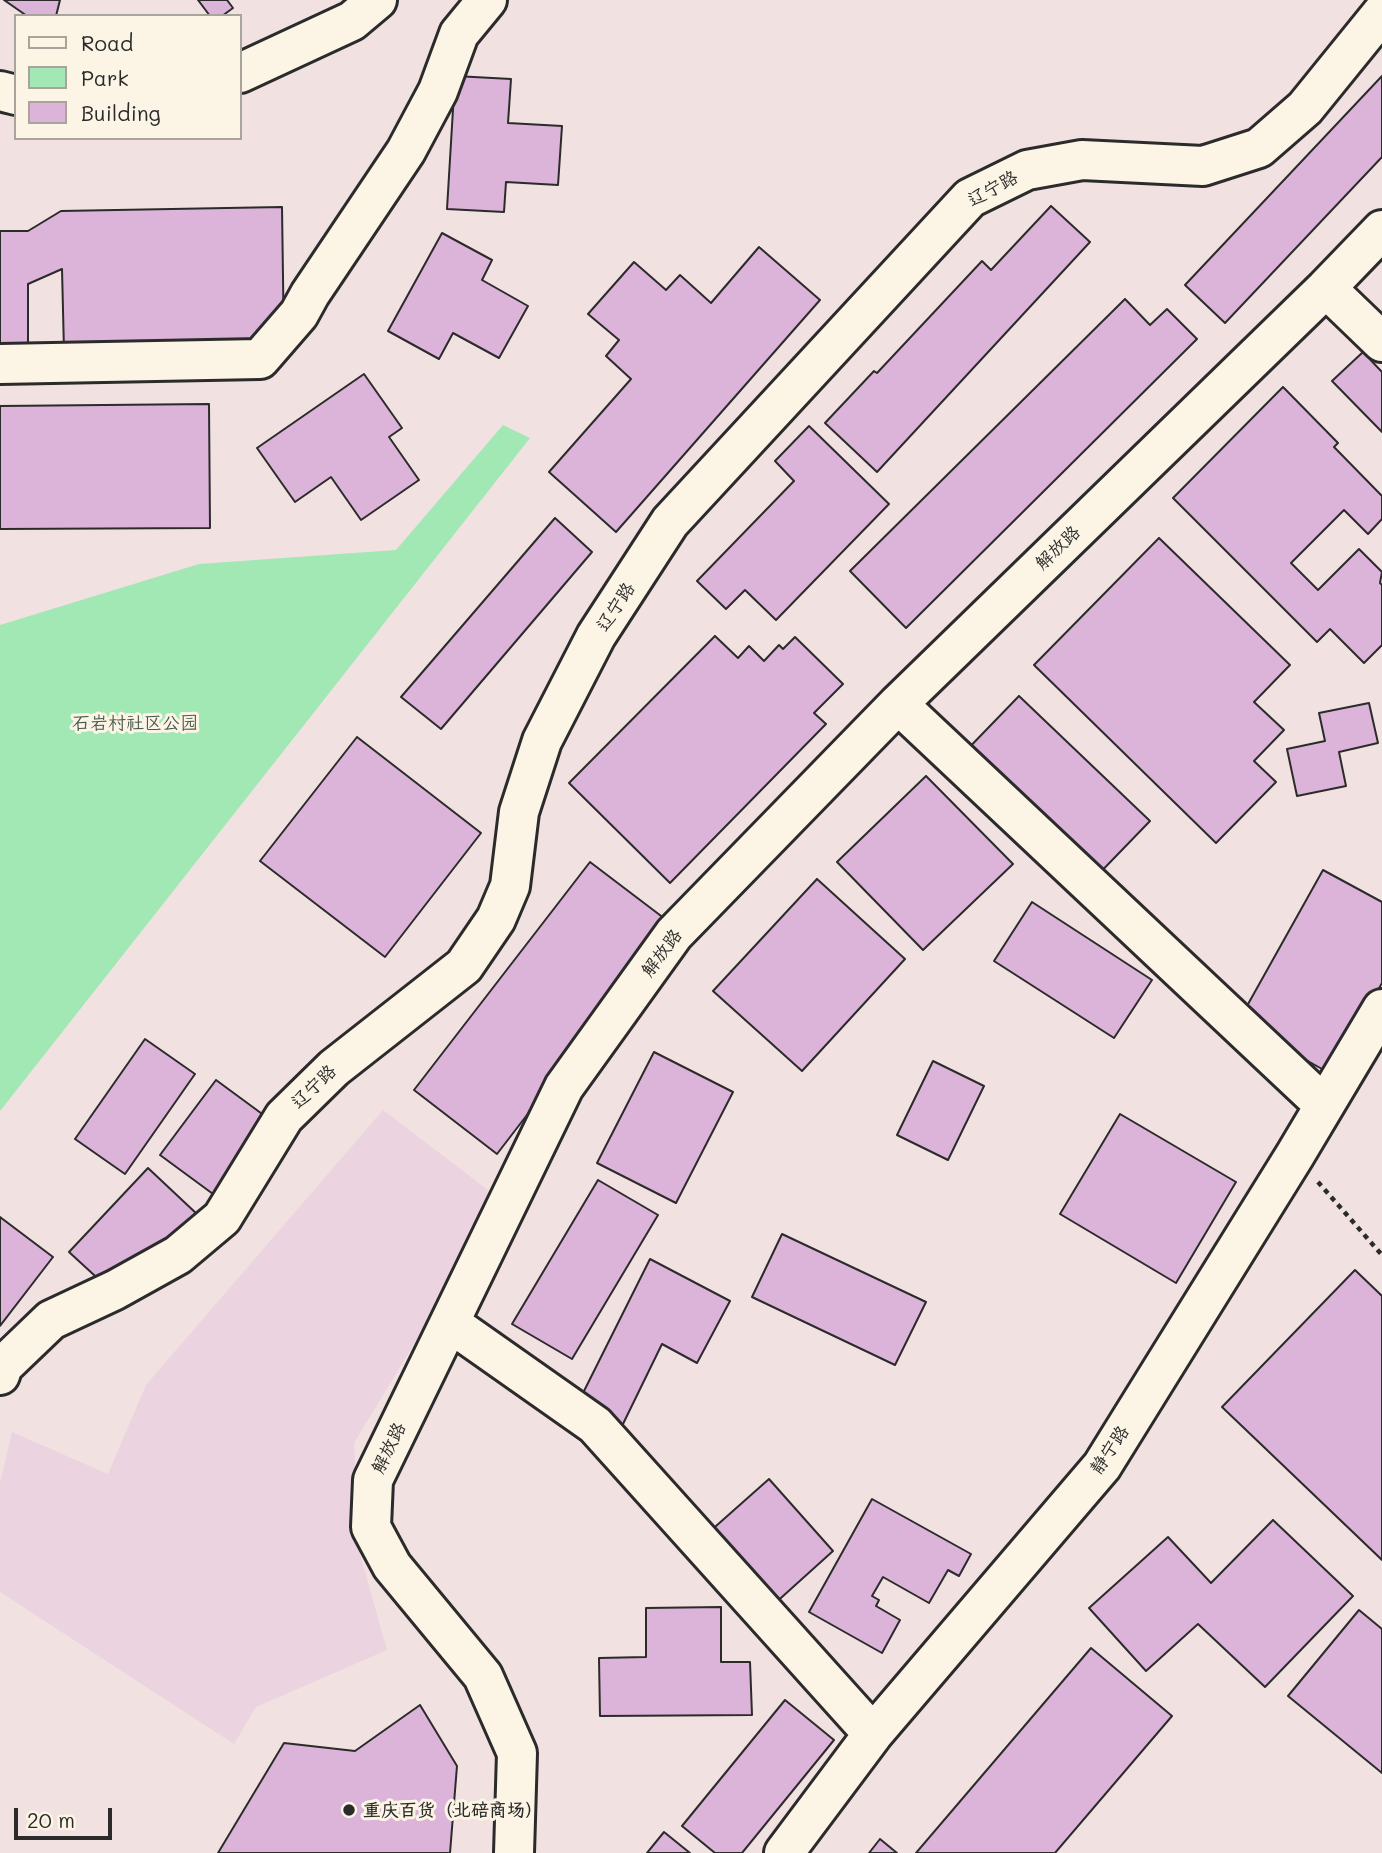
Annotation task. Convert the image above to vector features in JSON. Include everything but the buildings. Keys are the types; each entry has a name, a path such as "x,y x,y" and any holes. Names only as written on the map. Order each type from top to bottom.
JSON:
{"street":[{"path":"242,72 352,21 377,0"},
{"path":"0,364 260,359 299,314 310,293 406,151 438,91 459,34 487,0"},
{"name":"辽宁路","path":"0,1375 3,1366 51,1320 115,1290 178,1255 222,1218 284,1117 334,1068 464,966 496,919 510,886 519,812 542,741 596,636 670,522 970,198 1027,170 1082,160 1203,166 1259,148 1305,108 1382,13"},
{"name":"解放路","path":"514,1853 517,1753 483,1676 392,1566 371,1527 373,1480 564,1087 674,933 898,704 1326,288 1382,230"},
{"path":"1326,288 1382,342"},
{"path":"898,704 1324,1105"},
{"name":"静宁路","path":"783,1853 873,1734 1102,1466 1382,1009"},
{"path":"450,1323 595,1425 873,1734"}],"path":[{"path":"1295,1155 1382,1255"}],"shaded area":[{"path":"383,1110 501,1200 354,1443 359,1551 387,1650 256,1707 234,1744 0,1592 0,1483 12,1432 108,1474 146,1385"}],"green space":[{"name":"石岩村社区公园","path":"503,425 530,438 0,1111 0,625 199,564 396,550"}],"place":[{"name":"重庆百货（北碚商场）","path":"349,1810"}]}
